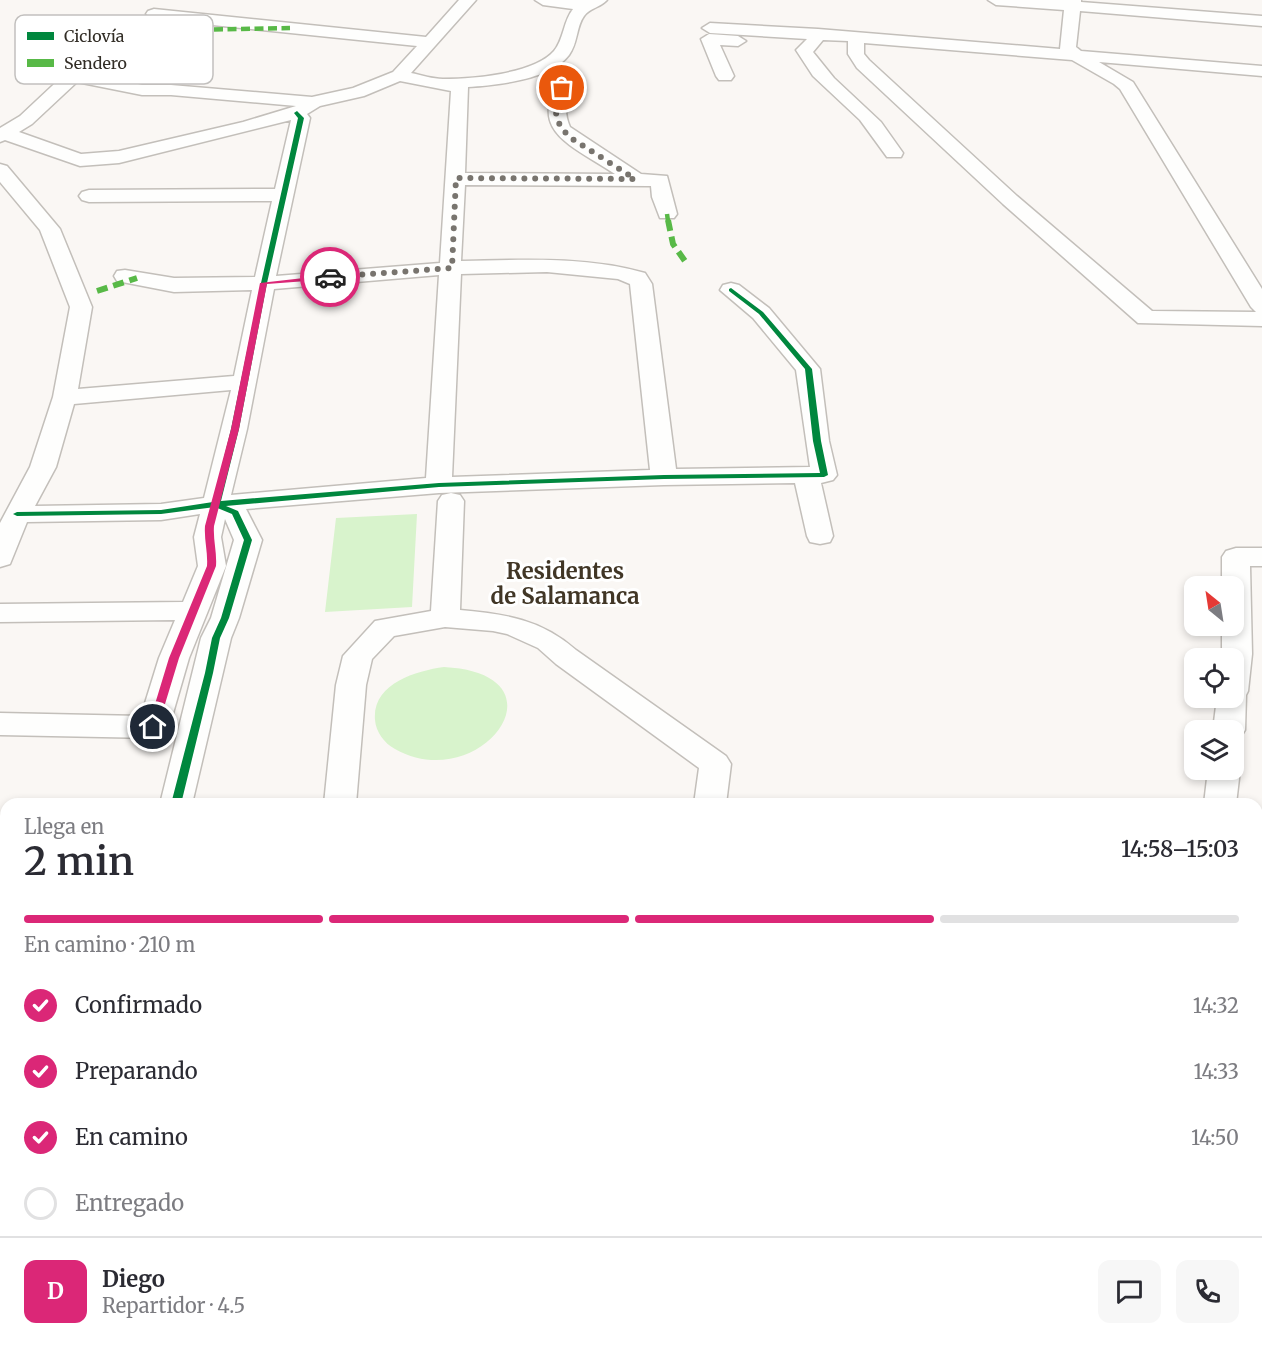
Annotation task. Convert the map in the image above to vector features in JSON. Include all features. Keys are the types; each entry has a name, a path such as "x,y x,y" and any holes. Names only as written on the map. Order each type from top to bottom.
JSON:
{"street":[{"path":"164,15 154,14 170,0"},
{"path":"4,134 80,160 119,157 247,127 358,92 399,76 468,0"},
{"path":"543,0 591,3"},
{"path":"996,0 1073,3 1262,21"},
{"path":"444,84 511,77 546,64 561,54 574,18 591,3"},
{"path":"1073,3 1068,48 1082,60 1116,77 1127,87 1262,307"},
{"path":"213,20 430,42"},
{"path":"710,28 818,34 856,42 1082,60 1262,71"},
{"path":"725,76 709,39 744,41 804,50 811,46 818,34"},
{"path":"856,42 856,54 862,64 1010,200 1146,318 1262,319"},
{"path":"804,50 810,62 825,80 876,126 894,153"},
{"path":"1082,60 1262,84"},
{"path":"572,75 555,101 557,119 562,130 635,179"},
{"path":"399,76 460,88 445,493 445,618"},
{"path":"4,134 26,120 65,84"},
{"path":"118,84 142,90 171,90 306,108"},
{"path":"0,724 153,727 174,658 212,566 212,554 208,542 210,526 244,382 301,118 306,108"},
{"path":"0,170 90,275 102,301"},
{"path":"456,178 660,180 667,214"},
{"path":"89,196 284,195"},
{"path":"0,558 17,514 43,467 65,397 81,307 50,229"},
{"path":"125,276 174,285 264,283 452,268 547,266 620,273 637,278 641,285 664,477"},
{"path":"17,514 161,512 216,504 445,493 664,477 824,475 817,441 808,369 761,313 731,290"},
{"path":"65,397 115,395 188,385 244,382"},
{"path":"807,475 820,536"},
{"path":"178,798 216,638 225,618 248,540 236,513 216,504"},
{"path":"1237,648 1236,557 1262,557"},
{"path":"0,613 192,611"},
{"path":"341,798 351,685 358,656 385,628 445,618 514,626 548,642 715,764 711,798"},
{"path":"1221,798 1223,780"}],"green space":[{"path":"417,514 412,607 325,612 336,518"},
{"path":"444,667 482,675 502,690 507,709 499,729 482,746 457,757 427,760 391,747 381,737 375,720 380,697 388,688 409,676"}],"marked path":[{"path":"213,29 290,28"},
{"path":"667,214 673,244 687,264"},
{"path":"97,291 137,278"}],"cycle path":[{"path":"178,798 216,638 225,618 248,540 235,513 216,504 235,429 264,283 301,118 297,113"},
{"path":"17,514 161,512 216,504 439,485 664,477 824,475 817,441 808,369 761,313 731,290"}],"way so far":[{"path":"330,277 452,268 456,178 635,179 562,130 557,119 555,101 562,88"}],"district":[{"name":"Residentes de Salamanca","path":"565,584"}],"route":[{"path":"153,727 174,658 197,597 212,566 212,554 208,542 210,526 235,429 264,283 330,277"}]}
